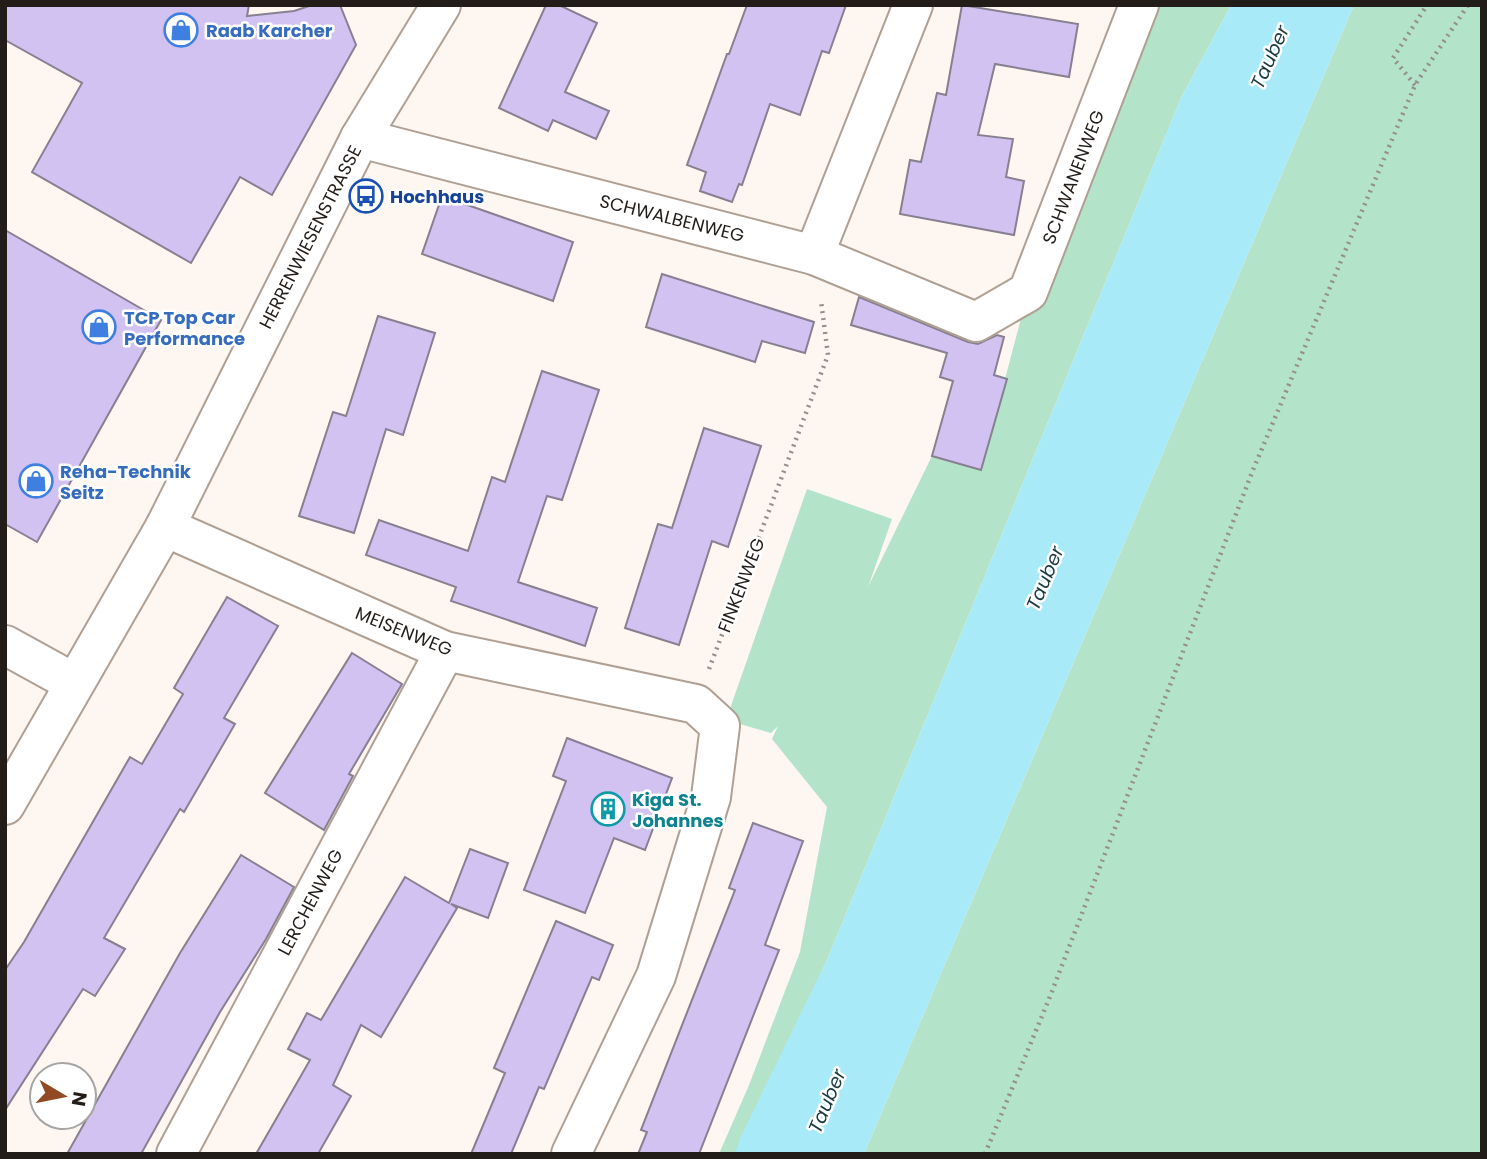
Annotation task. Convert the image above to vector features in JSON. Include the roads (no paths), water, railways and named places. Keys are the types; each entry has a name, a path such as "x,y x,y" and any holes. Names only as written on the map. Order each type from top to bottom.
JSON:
{"street":[{"name":"HERRENWIESENSTRASSE","path":"5,805 166,527 360,138 441,5"},
{"path":"814,255 913,5"},
{"name":"SCHWANENWEG","path":"976,322 1028,292 1139,5"},
{"name":"SCHWALBENWEG","path":"360,138 814,255 976,322"},
{"name":"MEISENWEG","path":"166,527 444,650 696,704 720,726 711,797 656,976 571,1154"},
{"path":"5,645 74,683"},
{"name":"LERCHENWEG","path":"176,1154 444,650"}],"water":[{"name":"Tauber","path":"1231,5 1354,5 864,1154 735,1154 740,1138 827,960 1181,98"}],"place":[{"name":"Raab Karcher","path":"181,30"},
{"name":"Hochhaus","path":"366,196"},
{"name":"TCP Top Car Performance","path":"99,327"},
{"name":"Reha-Technik Seitz","path":"36,481"},
{"name":"Kiga St. Johannes","path":"608,809"}]}
